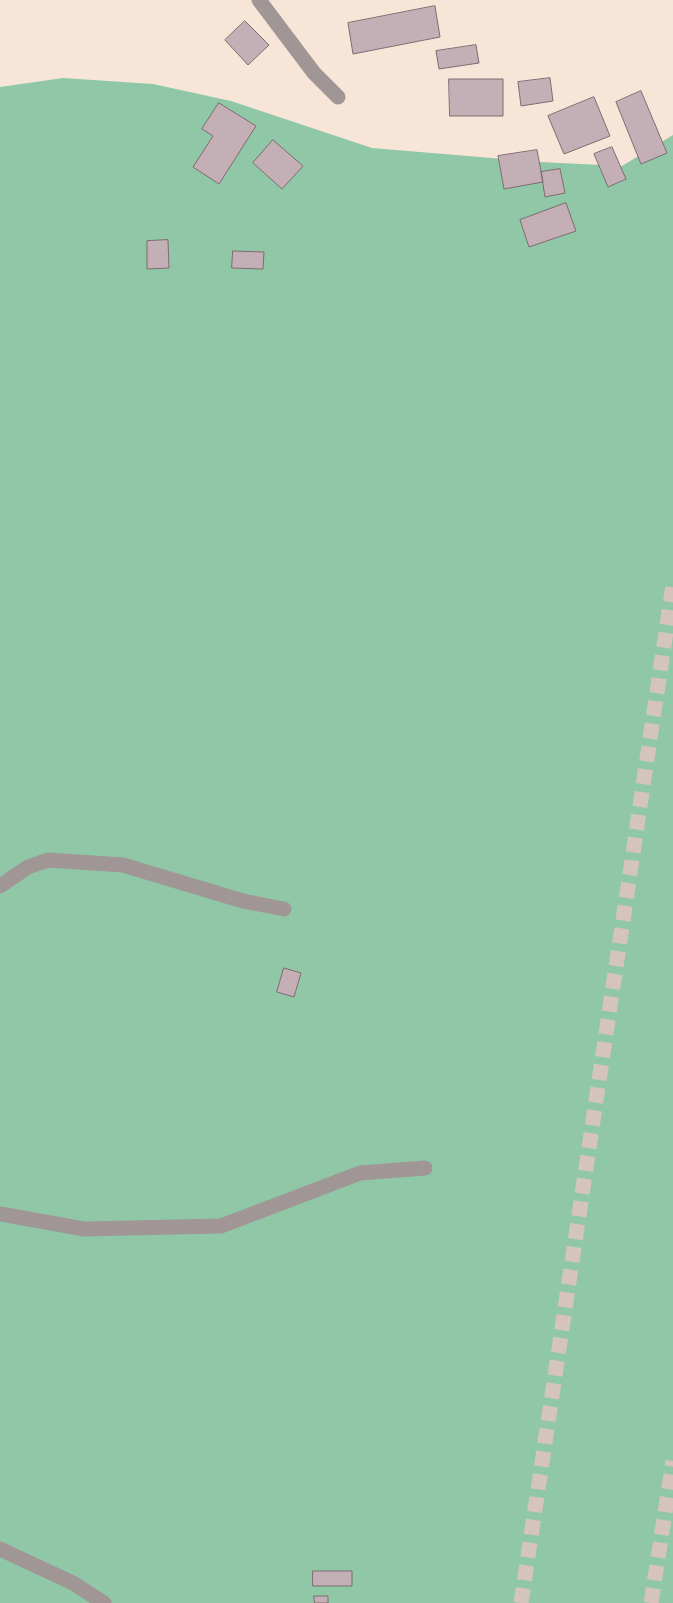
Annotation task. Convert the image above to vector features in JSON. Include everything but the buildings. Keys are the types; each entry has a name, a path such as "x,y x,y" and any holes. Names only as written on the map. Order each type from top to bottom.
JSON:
{"street":[{"path":"259,0 314,74 338,97"},
{"path":"0,886 28,867 48,860 123,865 243,901 284,909"},
{"path":"0,1214 84,1229 221,1226 360,1173 425,1168"},
{"path":"0,1549 73,1583 104,1603"}],"green space":[{"path":"63,78 153,84 231,101 372,148 540,162 622,166 673,135 673,1603 0,1603 0,87"}],"tunnel":[{"path":"521,1603 673,585"},
{"path":"651,1603 673,1461"}]}
